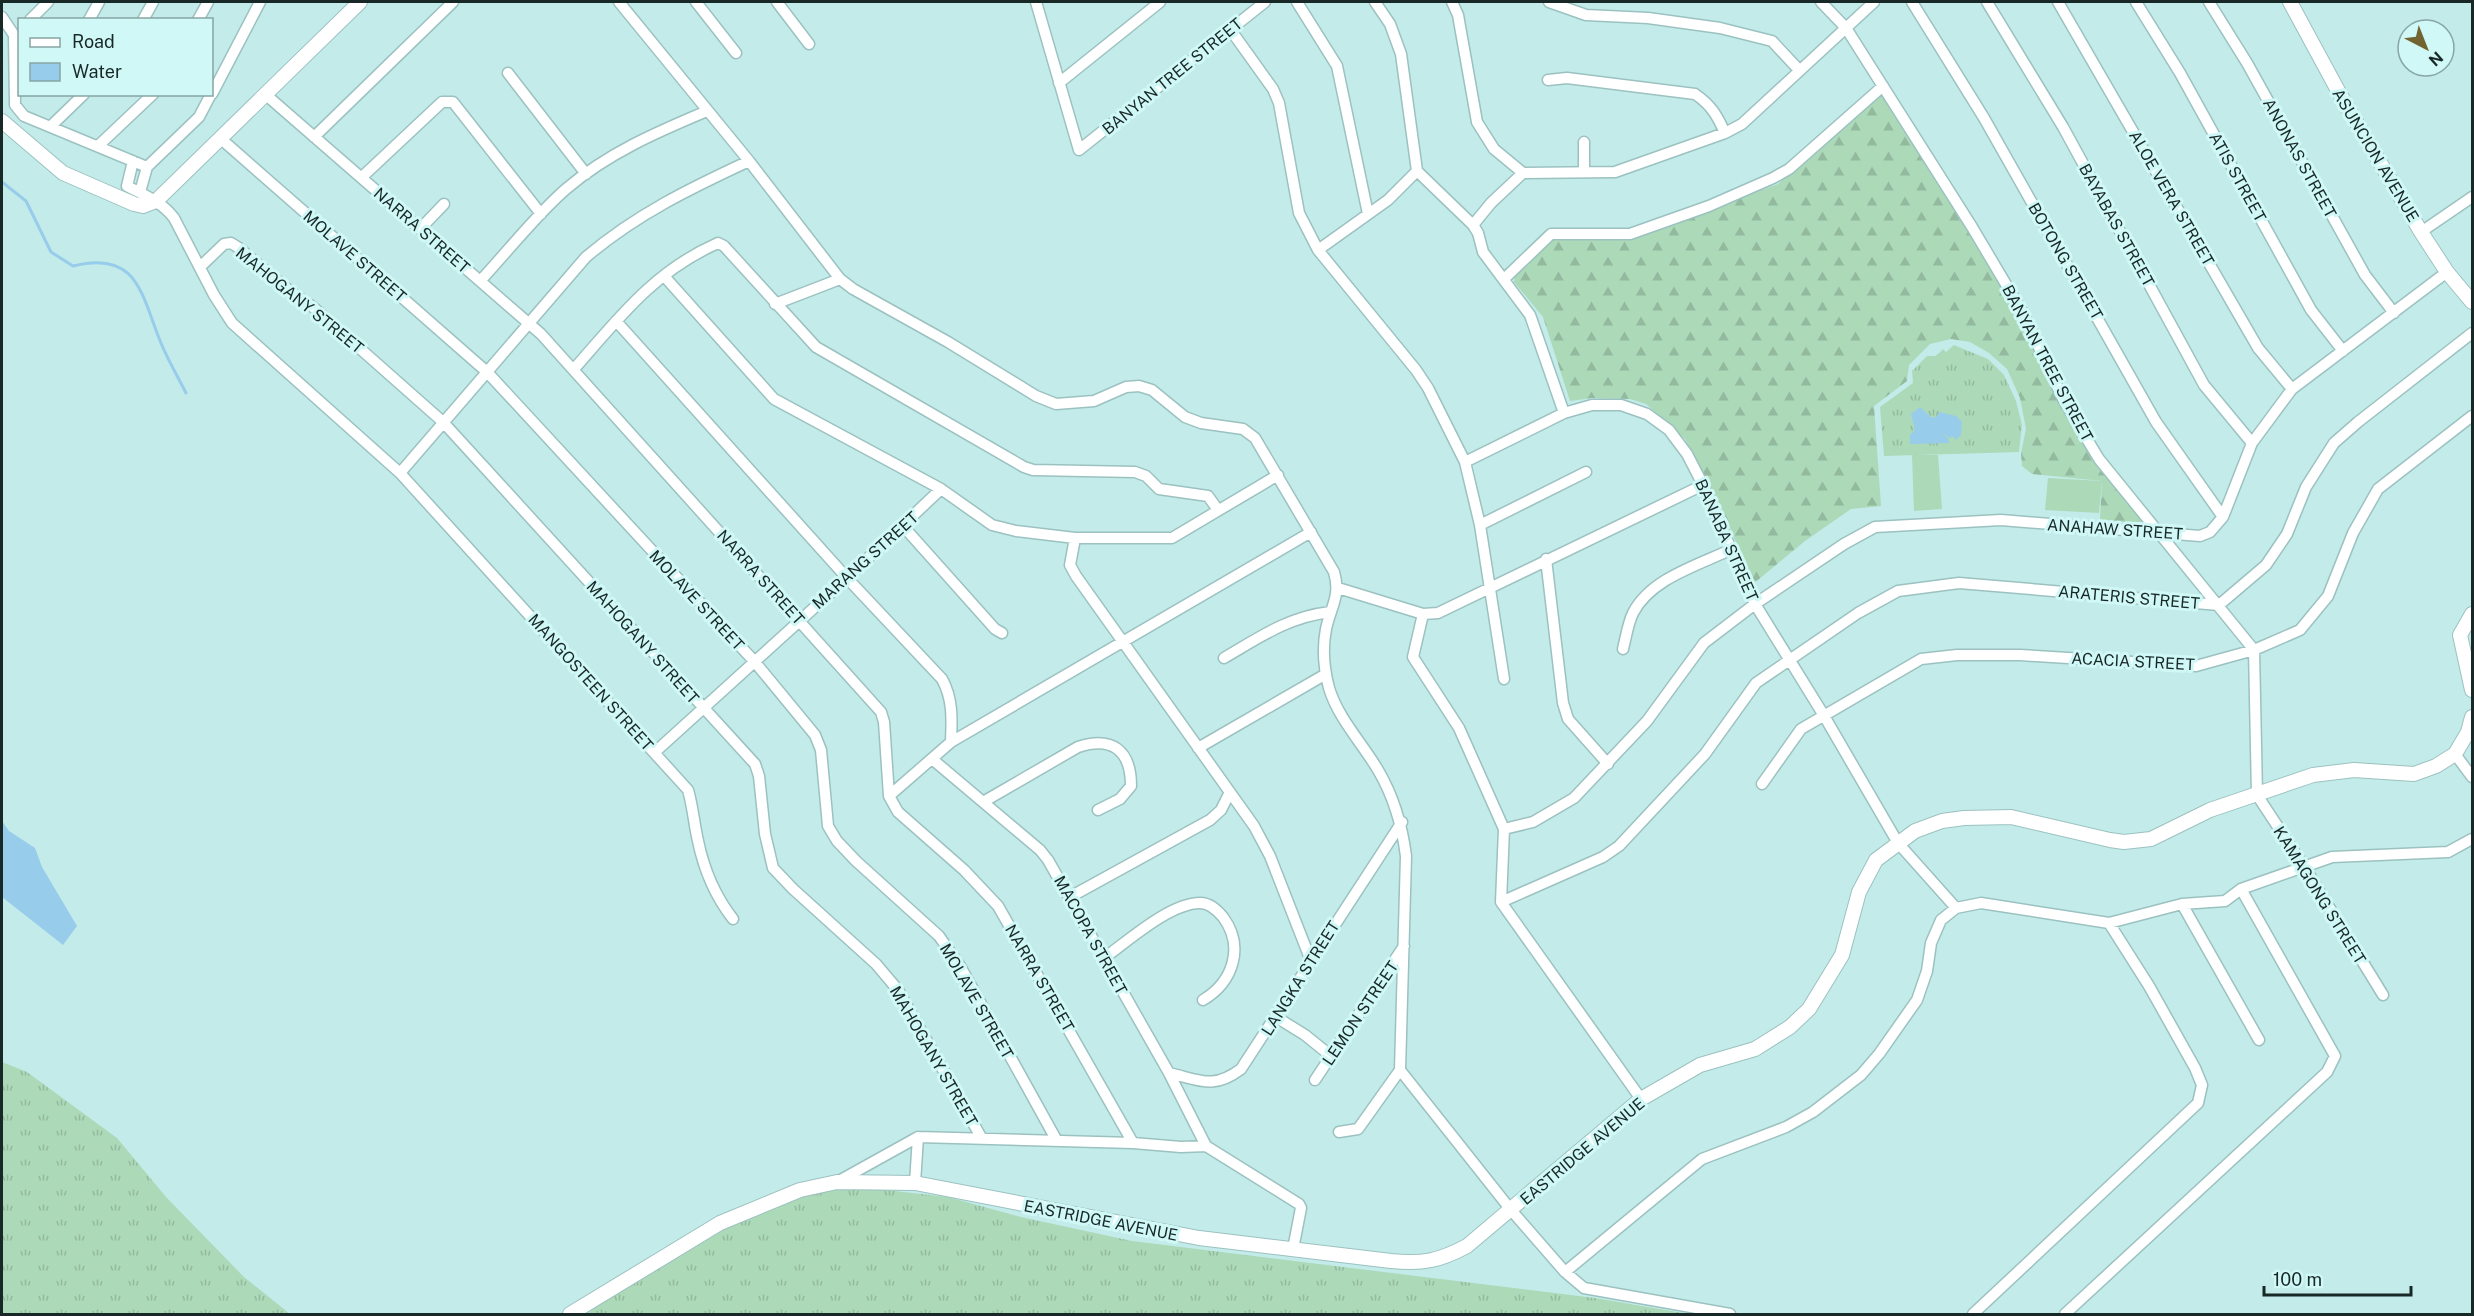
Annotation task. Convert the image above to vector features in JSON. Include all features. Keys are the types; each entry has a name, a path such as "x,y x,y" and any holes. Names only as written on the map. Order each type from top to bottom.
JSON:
{"street":[{"path":"32,18 48,2"},
{"path":"89,18 99,2"},
{"path":"144,18 153,2"},
{"path":"199,18 207,2"},
{"path":"213,90 260,2"},
{"path":"2,121 63,172 143,206 156,201 360,2"},
{"path":"314,137 453,2"},
{"path":"619,2 749,161 840,279 1036,396 1056,404 1094,400 1126,387 1139,386 1152,390 1185,417 1201,423 1243,429 1256,438 1334,572 1338,588 1326,631 1324,660 1329,690 1340,712 1378,770 1402,822 1406,856 1400,1070 1358,1129 1339,1132"},
{"path":"696,2 736,53"},
{"path":"777,2 809,44"},
{"path":"1039,3 1059,83 1160,2"},
{"name":"BANYAN TREE STREET","path":"1059,83 1079,150 1266,2"},
{"path":"1297,2 1337,66 1368,214"},
{"path":"1375,2 1390,24 1401,54 1417,171 1473,225 1478,233 1483,252 1530,315 1564,413"},
{"path":"1452,2 1458,15 1477,122 1494,149 1523,173 1615,172 1725,133 1742,124 1874,2"},
{"path":"1549,2 1586,15 1648,18 1720,28 1772,41 1799,70"},
{"name":"BANYAN TREE STREET","path":"1821,2 1846,28 2024,313 2064,401 2099,459 2219,604 2254,650"},
{"name":"BOTONG STREET","path":"1912,2 1984,118 2156,422 2223,517"},
{"name":"BAYABAS STREET","path":"1988,2 2063,127 2204,385 2252,443"},
{"name":"ALOE VERA STREET","path":"2058,2 2258,348 2292,389"},
{"name":"ATIS STREET","path":"2136,2 2180,73 2311,310 2343,351"},
{"name":"ANONAS STREET","path":"2209,2 2247,63 2365,275 2394,313"},
{"name":"ASUNCION AVENUE","path":"2290,2 2342,98 2421,232 2447,273 2472,302"},
{"path":"2,17 17,32 15,105 19,111 24,116 147,167"},
{"path":"1230,29 1273,89 1279,103 1299,213 1318,250 1416,370 1428,388 1465,462 1480,525 1504,679"},
{"path":"508,74 586,174"},
{"path":"1548,80 1567,78 1695,94 1708,102 1725,133"},
{"path":"1504,279 1551,234 1630,234 1709,206 1773,178 1788,169 1883,86"},
{"name":"NARRA STREET","path":"265,94 481,280 574,369 881,712 885,722 889,796 904,818 964,870 998,906 1133,1143"},
{"path":"51,126 82,96"},
{"path":"98,146 151,96"},
{"path":"133,161 127,186 140,192 147,167 199,117 210,96"},
{"path":"362,177 442,102 453,102 541,214"},
{"path":"481,280 541,214 586,174 637,141 707,111"},
{"name":"MOLAVE STREET","path":"220,138 487,372 754,661 815,735 821,750 828,826 837,841 939,936 960,966 1057,1141"},
{"path":"1584,142 1584,172"},
{"path":"400,473 586,257 614,233 678,194 749,161"},
{"path":"1318,250 1388,200 1417,171"},
{"path":"1473,225 1491,203 1523,173"},
{"name":"MANGOSTEEN STREET","path":"140,192 168,209 225,314 242,334 400,473 688,790 708,879 722,905 733,919"},
{"path":"2421,232 2472,197"},
{"path":"421,228 444,204"},
{"name":"MAHOGANY STREET","path":"200,267 224,244 231,243 239,248 312,307 444,422 755,764 759,776 765,834 773,868 876,964 898,990 981,1137"},
{"path":"574,369 643,291 700,250 718,243 724,246 816,347 1024,467 1034,470 1135,472 1146,476 1159,489 1208,496 1218,510"},
{"name":"ANAHAW STREET","path":"1504,829 1533,822 1574,798 1647,721 1704,643 1755,604 1844,544 1875,527 2001,520 2200,536 2210,532 2223,517 2252,443 2292,389 2447,273"},
{"path":"664,276 774,399 941,489 993,525 1017,531 1075,538 1172,538 1278,475"},
{"path":"775,304 840,279"},
{"path":"616,321 848,579 942,678 949,693 952,718 951,742"},
{"name":"ARATERIS STREET","path":"1501,902 1603,857 1619,846 1705,754 1756,683 1858,613 1898,591 1959,583 2219,604 2266,565 2287,534 2306,488 2334,443 2472,333"},
{"name":"BANABA STREET","path":"1465,462 1564,413 1592,405 1621,405 1647,414 1669,430 1687,454 1703,485 1755,604 1823,714 1898,843 1956,908"},
{"name":"ACACIA STREET","path":"1762,784 1801,729 1823,714 1921,659 1958,655 2020,655 2196,666 2254,650 2300,630 2328,596 2353,533 2378,489 2472,416"},
{"path":"1480,525 1586,472"},
{"path":"1338,588 1422,615 1437,614 1546,559 1703,485"},
{"name":"MARANG STREET","path":"655,752 848,579 941,489"},
{"path":"903,526 995,629 1002,633"},
{"path":"889,796 951,742 1311,532"},
{"path":"1075,538 1070,565 1254,826 1270,856 1311,961"},
{"path":"1623,649 1632,615 1643,598 1660,584 1732,549"},
{"path":"1546,559 1563,703 1568,719 1608,764"},
{"path":"1224,658 1281,625 1300,617 1330,612"},
{"path":"2472,614 2460,635 2472,690"},
{"path":"1422,615 1413,657 1459,728 1504,829 1501,902 1641,1099"},
{"path":"2254,650 2257,795"},
{"path":"1198,748 1326,674"},
{"path":"2472,717 2468,732 2455,754 2472,777"},
{"path":"983,802 1078,747 1094,742 1108,743 1123,754 1131,767 1131,786 1120,799 1098,810"},
{"name":"EASTRIDGE AVENUE","path":"570,1314 720,1223 800,1190 837,1182 915,1183 1131,1227 1199,1238 1416,1263 1443,1259 1467,1246 1641,1099 1700,1065 1755,1049 1790,1027 1809,1009 1842,955 1859,892 1876,860 1920,828 1941,821 2011,817 2117,841 2151,838 2210,810 2313,775 2354,770 2414,774 2436,766 2455,754"},
{"name":"MACOPA STREET","path":"932,759 1040,850 1048,860 1169,1073 1206,1146"},
{"path":"1070,897 1210,820 1221,810 1230,792"},
{"name":"KAMAGONG STREET","path":"2257,795 2383,995"},
{"name":"LANGKA STREET","path":"1169,1073 1214,1083 1228,1079 1241,1069 1251,1057 1402,822"},
{"path":"1565,1272 1702,1159 1786,1127 1813,1112 1861,1075 1879,1054 1917,1000 1927,970 1930,943 1941,920 1956,908 1981,903 2109,922 2182,903 2225,901 2241,889 2332,857 2448,852 2472,839"},
{"path":"2065,1314 2326,1072 2335,1056 2241,889"},
{"path":"1104,958 1173,910 1201,903 1216,909 1228,925 1236,945 1233,966 1215,993 1203,1000"},
{"path":"2182,903 2259,1041"},
{"path":"1973,1314 2198,1103 2202,1085 2195,1068 2149,986 2109,922"},
{"name":"LEMON STREET","path":"1316,1080 1404,946"},
{"path":"1276,1017 1305,1035 1331,1056"},
{"path":"1400,1070 1511,1210 1565,1272 1584,1288 1730,1314"},
{"path":"915,1183 918,1137"},
{"path":"837,1182 918,1137 981,1137 1181,1147 1206,1146 1299,1204 1301,1208 1293,1249"}],"green space":[{"path":"1882,92 2019,315 2059,402 2095,463 2148,520 2147,525 2100,519 2102,481 2032,474 2022,466 2021,453 2026,429 2020,398 2007,369 1989,353 1970,342 1951,339 1930,344 1909,365 1907,381 1874,406 1881,506 1851,509 1805,541 1753,584 1724,513 1685,439 1646,404 1630,399 1592,398 1570,401 1543,317 1514,282 1515,275 1552,238 1625,240 1778,184"},
{"path":"1954,345 1988,359 2004,375 2016,401 2022,425 2019,452 1884,456 1880,407 1913,383 1912,371 1927,356 1936,356 1943,349 1946,352"},
{"path":"1912,455 1938,455 1942,509 1914,511"},
{"path":"2048,478 2102,481 2099,513 2045,510"},
{"path":"2,1062 27,1072 117,1138 166,1197 244,1277 290,1314 2,1314"},
{"path":"842,1189 886,1190 948,1197 1021,1217 1132,1241 1595,1298 1689,1314 587,1314 610,1296 732,1225 806,1194"}],"water":[{"path":"1920,407 1932,418 1939,412 1956,416 1962,422 1961,435 1955,440 1953,436 1950,438 1941,432 1948,438 1949,443 1910,444 1910,435 1915,430 1911,414"},
{"path":"2,821 9,831 35,848 42,867 77,926 63,945 2,897"}],"waterway":[{"path":"2,182 26,201 51,252 73,266 94,263 110,264 123,270 133,279 186,393"}]}
